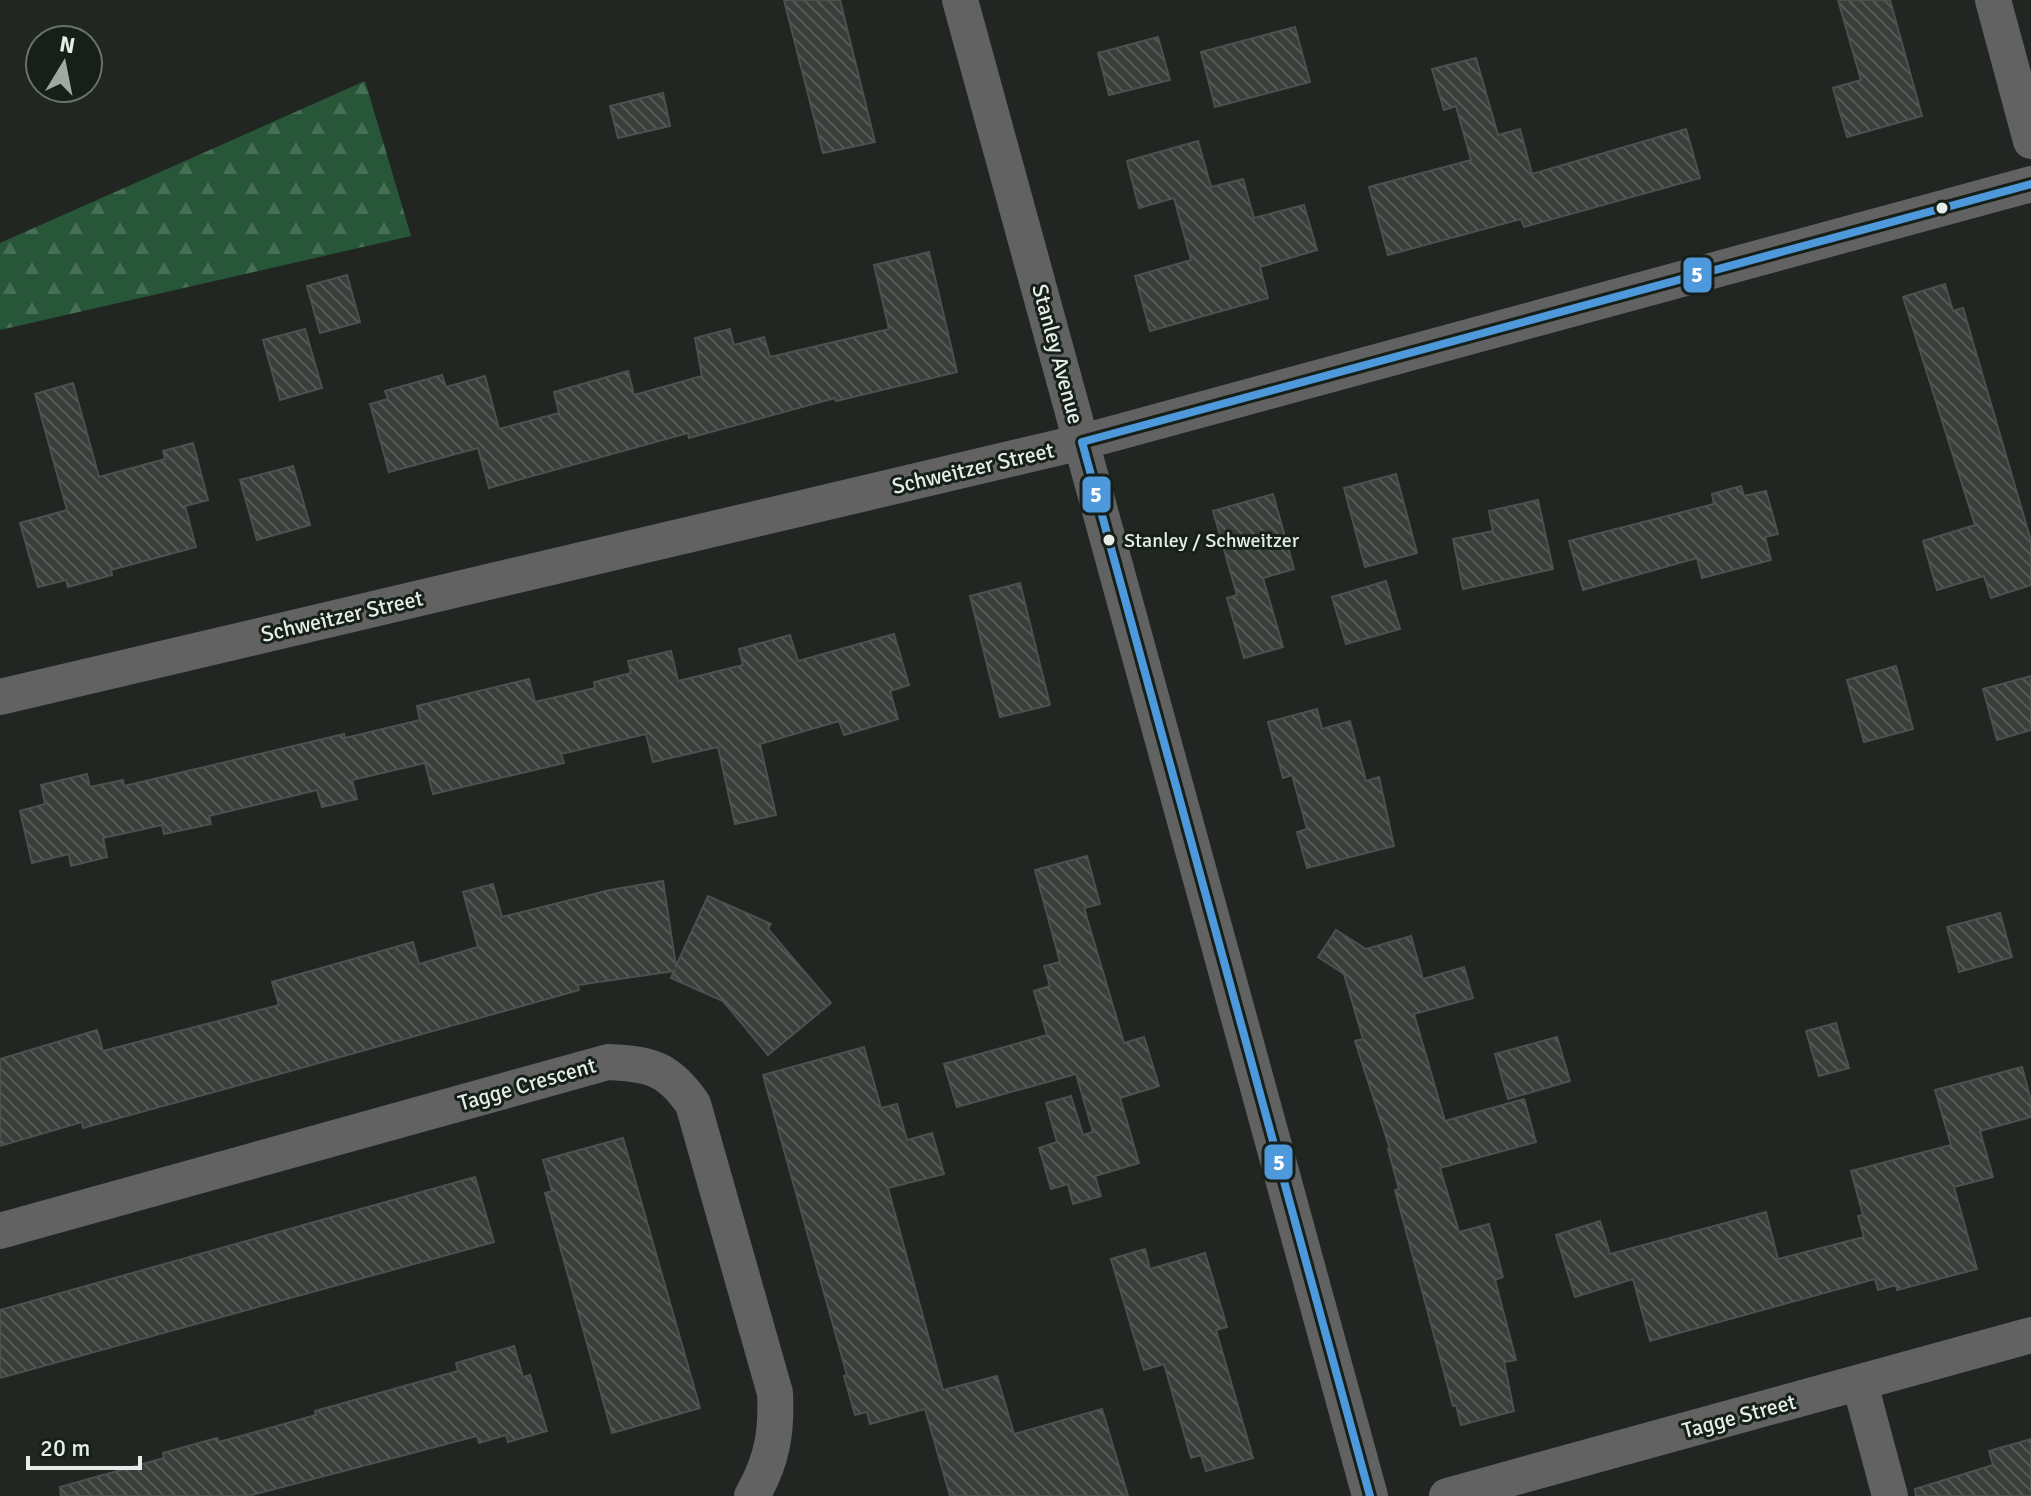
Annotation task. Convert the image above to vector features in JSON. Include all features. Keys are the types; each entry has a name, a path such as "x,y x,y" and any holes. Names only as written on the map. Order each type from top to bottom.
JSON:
{"street":[{"name":"Stanley Avenue","path":"960,0 1370,1496"},
{"path":"1993,0 2031,141"},
{"name":"Schweitzer Street","path":"0,697 1082,442 2031,184"},
{"name":"Tagge Crescent","path":"0,1231 608,1062 644,1063 676,1079 693,1104 775,1393 777,1430 768,1469 752,1496"},
{"name":"Tagge Street","path":"1447,1496 2031,1335"},
{"path":"1860,1384 1890,1496"}],"green space":[{"path":"365,81 411,236 0,330 0,243"}],"building":[{"path":"784,0 840,0 875,142 823,153"},
{"path":"1838,0 1890,0 1922,116 1847,137 1833,88 1861,80"},
{"path":"1295,27 1310,82 1215,107 1201,52"},
{"path":"1158,37 1170,80 1109,95 1098,53"},
{"path":"1476,58 1498,135 1520,129 1532,174 1686,129 1700,178 1524,227 1521,219 1388,255 1369,187 1471,160 1456,106 1444,110 1432,69"},
{"path":"663,93 670,126 618,138 610,106"},
{"path":"1198,141 1211,187 1243,179 1254,218 1304,205 1317,250 1260,267 1268,298 1150,331 1135,276 1191,260 1174,198 1139,208 1127,161"},
{"path":"929,252 957,372 836,401 835,398 689,438 688,433 489,488 478,448 389,472 370,404 388,399 385,391 442,375 446,387 485,376 499,429 559,413 554,392 628,371 634,395 702,376 695,338 730,329 734,345 764,337 770,357 889,329 874,265"},
{"path":"347,275 360,322 320,333 307,286"},
{"path":"1945,284 1953,311 1963,308 2031,541 2031,585 1991,598 1984,576 1937,590 1923,541 1975,525 1903,297"},
{"path":"305,329 322,388 280,400 263,340"},
{"path":"73,383 99,477 165,459 163,451 193,443 208,500 185,506 196,547 111,570 112,575 68,587 66,580 38,587 20,523 67,510 35,394"},
{"path":"293,466 310,525 257,540 240,480"},
{"path":"1396,474 1417,553 1365,567 1344,488"},
{"path":"1741,486 1744,496 1766,491 1778,534 1765,537 1771,560 1702,578 1697,558 1583,590 1569,541 1714,504 1712,494"},
{"path":"1273,494 1294,569 1263,578 1283,647 1244,658 1227,598 1237,595 1213,511"},
{"path":"1538,500 1553,569 1463,589 1453,539 1493,531 1489,511"},
{"path":"1386,581 1400,629 1346,644 1332,597"},
{"path":"1020,583 1050,705 1000,717 970,596"},
{"path":"894,634 909,685 890,691 898,719 844,735 839,721 760,744 776,815 735,824 718,747 653,762 646,734 561,754 564,763 433,794 425,763 352,780 357,799 322,807 317,790 209,816 211,824 164,834 162,825 103,838 107,857 71,866 69,854 32,863 20,811 45,804 41,785 87,774 90,787 123,780 124,786 344,734 345,738 420,720 417,706 529,679 535,702 595,688 594,682 631,673 628,661 671,651 678,681 743,665 739,649 790,635 798,661"},
{"path":"1896,666 1913,729 1864,742 1847,680"},
{"path":"2031,676 2031,730 1997,740 1983,689"},
{"path":"1317,709 1322,729 1350,721 1366,781 1379,777 1394,846 1307,868 1297,832 1307,829 1292,775 1283,778 1268,722"},
{"path":"1087,856 1100,904 1084,908 1124,1043 1144,1037 1159,1086 1120,1098 1139,1163 1095,1176 1101,1196 1073,1204 1068,1184 1051,1189 1039,1148 1057,1142 1046,1103 1071,1096 1083,1135 1093,1132 1076,1074 957,1107 944,1064 1047,1035 1034,991 1050,986 1044,966 1060,962 1035,870"},
{"path":"663,881 676,966 708,896 771,924 768,929 831,1003 768,1055 723,1001 671,978 674,971 578,985 579,990 294,1070 83,1128 82,1122 0,1146 0,1059 97,1030 103,1051 279,1005 272,982 413,942 419,964 478,947 463,892 493,884 502,917 610,890"},
{"path":"2000,913 2012,957 1959,972 1947,927"},
{"path":"1336,930 1366,949 1411,936 1423,979 1464,967 1473,998 1414,1014 1445,1121 1524,1099 1536,1142 1440,1168 1459,1232 1489,1224 1503,1277 1495,1280 1516,1360 1504,1362 1514,1411 1461,1425 1456,1405 1453,1406 1395,1190 1399,1189 1390,1149 1355,1041 1363,1039 1344,974 1318,957"},
{"path":"1836,1023 1849,1068 1819,1076 1806,1031"},
{"path":"1557,1037 1570,1081 1508,1099 1495,1054"},
{"path":"864,1047 881,1108 897,1104 907,1140 932,1133 944,1174 888,1188 943,1390 997,1376 1014,1434 1102,1409 1128,1496 950,1496 925,1409 870,1424 867,1412 855,1415 844,1376 847,1375 763,1075"},
{"path":"2022,1067 2031,1101 2031,1117 1980,1131 1993,1177 1954,1187 1977,1269 1897,1290 1896,1285 1878,1290 1875,1279 1650,1341 1633,1279 1575,1297 1556,1235 1600,1221 1610,1254 1766,1212 1778,1259 1864,1237 1858,1216 1863,1215 1851,1171 1951,1145 1935,1090"},
{"path":"623,1138 700,1408 612,1433 545,1193 552,1191 543,1160"},
{"path":"475,1177 494,1242 0,1378 0,1310"},
{"path":"1145,1249 1150,1269 1205,1253 1227,1327 1216,1330 1253,1458 1206,1471 1201,1455 1191,1458 1164,1364 1144,1370 1111,1259"},
{"path":"514,1346 523,1377 530,1375 547,1431 508,1442 506,1435 479,1443 477,1436 248,1496 61,1496 60,1487 164,1458 163,1453 217,1438 219,1442 458,1371 456,1363"},
{"path":"2031,1439 2031,1496 1916,1496 1915,1489 1993,1465 1989,1451"}],"transit line":[{"name":"5","path":"1370,1496 1082,442 2031,184"}],"place":[{"name":"Stanley / Schweitzer","path":"1109,540"}]}
